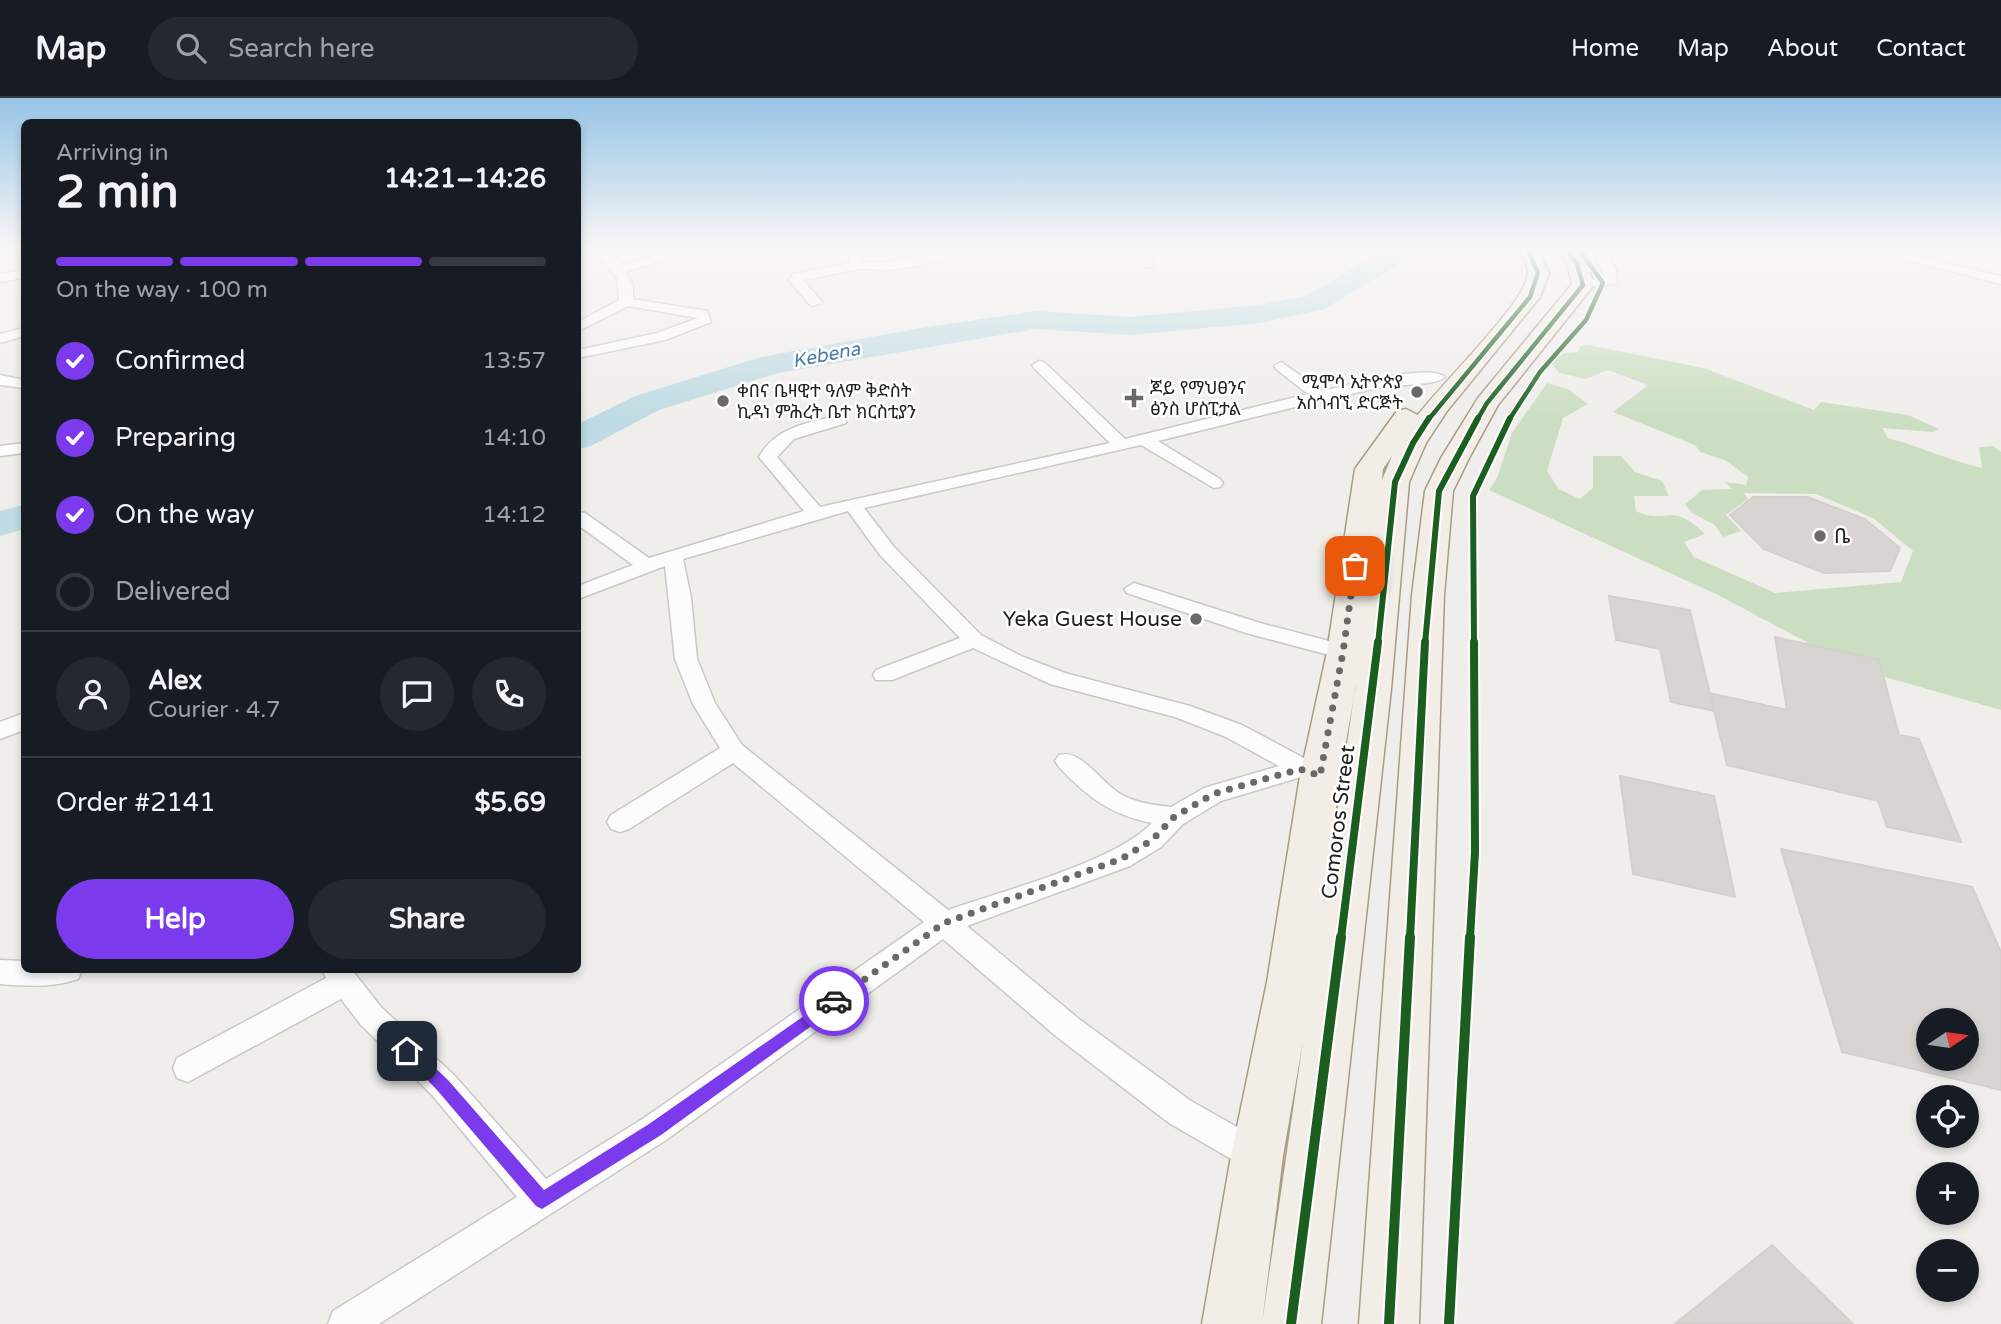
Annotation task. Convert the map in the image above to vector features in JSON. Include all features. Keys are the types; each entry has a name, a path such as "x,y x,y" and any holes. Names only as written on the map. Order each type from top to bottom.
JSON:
{"main road":[{"path":"1232,1324 1257,1156 1290,982 1310,772 1343,652 1369,469 1437,377 1498,305"},
{"name":"Comoros Street","path":"1292,1324 1373,690 1395,482 1402,461 1429,421 1522,305"},
{"path":"1389,1324 1428,595 1439,491 1487,402 1566,305"}],"street":[{"path":"581,325 620,305"},
{"path":"581,353 673,334 704,322 702,314 646,305"},
{"path":"0,338 21,333"},
{"path":"1039,365 1122,445"},
{"path":"1281,366 1320,396"},
{"path":"581,592 646,565 816,513 1144,440 1320,396 1396,380 1437,377"},
{"path":"0,380 21,384"},
{"path":"816,513 768,457 772,447 788,437 840,420"},
{"path":"1144,440 1214,483"},
{"path":"0,451 21,448"},
{"path":"853,505 887,551 974,640 1013,661 1058,679 1182,711 1224,727 1310,772"},
{"path":"581,519 646,565"},
{"path":"673,556 681,598 685,659 704,704 734,751 1068,1028 1168,1103 1257,1156"},
{"path":"1134,589 1253,628 1343,652"},
{"path":"884,675 974,640"},
{"path":"0,731 21,722"},
{"path":"620,822 734,751"},
{"path":"1067,761 1098,794 1117,805 1133,812 1174,817"},
{"path":"346,1324 655,1129 944,923 1121,859 1152,840 1174,817 1213,794 1310,772"},
{"path":"0,972 21,973"},
{"path":"22,973 49,973"},
{"path":"188,1068 340,976 370,1016 443,1085 542,1200"}],"green space":[{"path":"1588,345 1704,368 1814,410 1821,402 1908,415 1939,429 1932,432 1882,428 1888,438 1982,468 1979,447 1993,446 2001,452 2001,710 1857,669 1718,595 1489,490 1497,478 1512,433 1547,383 1568,389 1588,404 1563,418 1547,471 1559,489 1580,499 1593,488 1593,456 1621,456 1635,472 1662,481 1669,496 1634,496 1636,511 1647,515 1684,518 1705,534 1684,542 1694,557 1775,593 1901,582 1913,551 1873,518 1816,494 1744,493 1748,499 1726,515 1741,531 1723,537 1715,525 1692,513 1685,504 1702,490 1732,489 1725,482 1746,485 1748,477 1725,460 1700,452 1695,445 1613,412 1648,385 1608,370 1586,379 1559,373 1551,363 1564,353 1577,352 1581,346"}],"building":[{"path":"1753,497 1808,497 1865,519 1900,548 1890,571 1824,573 1764,549 1730,515"},
{"path":"1609,596 1690,610 1714,711 1671,702 1660,649 1616,640"},
{"path":"1775,637 1879,660 1899,735 1919,739 1961,842 1887,827 1878,801 1727,765 1710,693 1787,710"},
{"path":"1620,776 1714,796 1735,897 1633,874"},
{"path":"1781,849 1972,887 2001,952 2001,1090 1922,1071 1979,1071 1979,1008 1916,1008 1916,1070 1842,1052"},
{"path":"1772,1245 1853,1324 1675,1324"}],"waterway":[{"name":"Kebena","path":"581,436 647,403 772,364 921,337 1036,320 1131,326 1260,314 1304,305"},
{"name":"Kebena","path":"0,524 21,518"}],"cycle path":[{"path":"1291,1324 1373,689 1395,482 1413,443 1438,406 1524,305"},
{"path":"1389,1324 1428,595 1439,491 1487,403 1567,305"},
{"path":"1449,1324 1475,852 1473,496 1496,444 1529,387 1550,359 1582,327 1593,305"}],"way so far":[{"path":"834,1001 944,923 1121,859 1152,840 1174,817 1213,794 1300,769 1320,776 1343,652 1355,566"}],"place":[{"name":"ሚሞሳ ኢትዮጵያ አስጎብኚ ድርጅት","path":"1417,392"},
{"name":"ጆይ የማህፀንና ፅንስ ሆስፒታል","path":"1134,398"},
{"name":"ቀበና ቤዛዊተ ዓለም ቅድስት ኪዳነ ምሕረት ቤተ ክርስቲያን","path":"723,401"},
{"name":"ቤ","path":"1820,536"},
{"name":"Yeka Guest House","path":"1196,619"}],"route":[{"path":"407,1051 443,1085 542,1200 655,1129 834,1001"}]}
